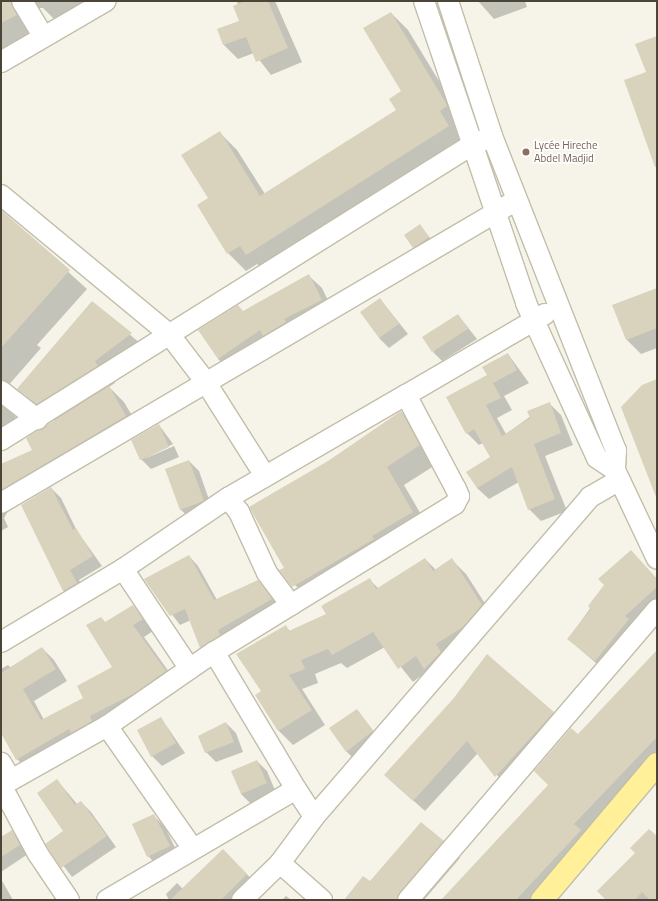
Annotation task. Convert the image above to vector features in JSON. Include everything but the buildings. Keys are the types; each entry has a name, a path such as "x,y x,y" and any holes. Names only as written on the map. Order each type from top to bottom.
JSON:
{"main road":[{"path":"542,900 657,764"}],"street":[{"path":"22,1 43,36"},
{"path":"1,62 43,36 106,1"},
{"path":"424,1 493,213 534,320 597,458 617,475"},
{"path":"448,1 492,136 557,307 616,450 617,475 657,559"},
{"path":"1,440 37,419 169,334 470,146 492,136"},
{"path":"1,195 169,334 205,381 264,476"},
{"path":"1,504 205,381 517,200"},
{"path":"2,638 123,569 228,498 264,476 557,307"},
{"path":"1,391 37,419"},
{"path":"5,785 107,726 214,652 458,502 450,475 406,395"},
{"path":"242,900 280,863 314,817 590,497 617,475"},
{"path":"228,498 239,512 267,573 291,605"},
{"path":"123,569 190,669"},
{"path":"408,900 657,609"},
{"path":"214,652 314,817"},
{"path":"107,726 193,849"},
{"path":"1,763 5,785 38,854 69,900"},
{"path":"107,900 296,789"},
{"path":"280,863 322,900"}],"place":[{"name":"Lycée Hireche Abdel Madjid","path":"526,152"}]}
